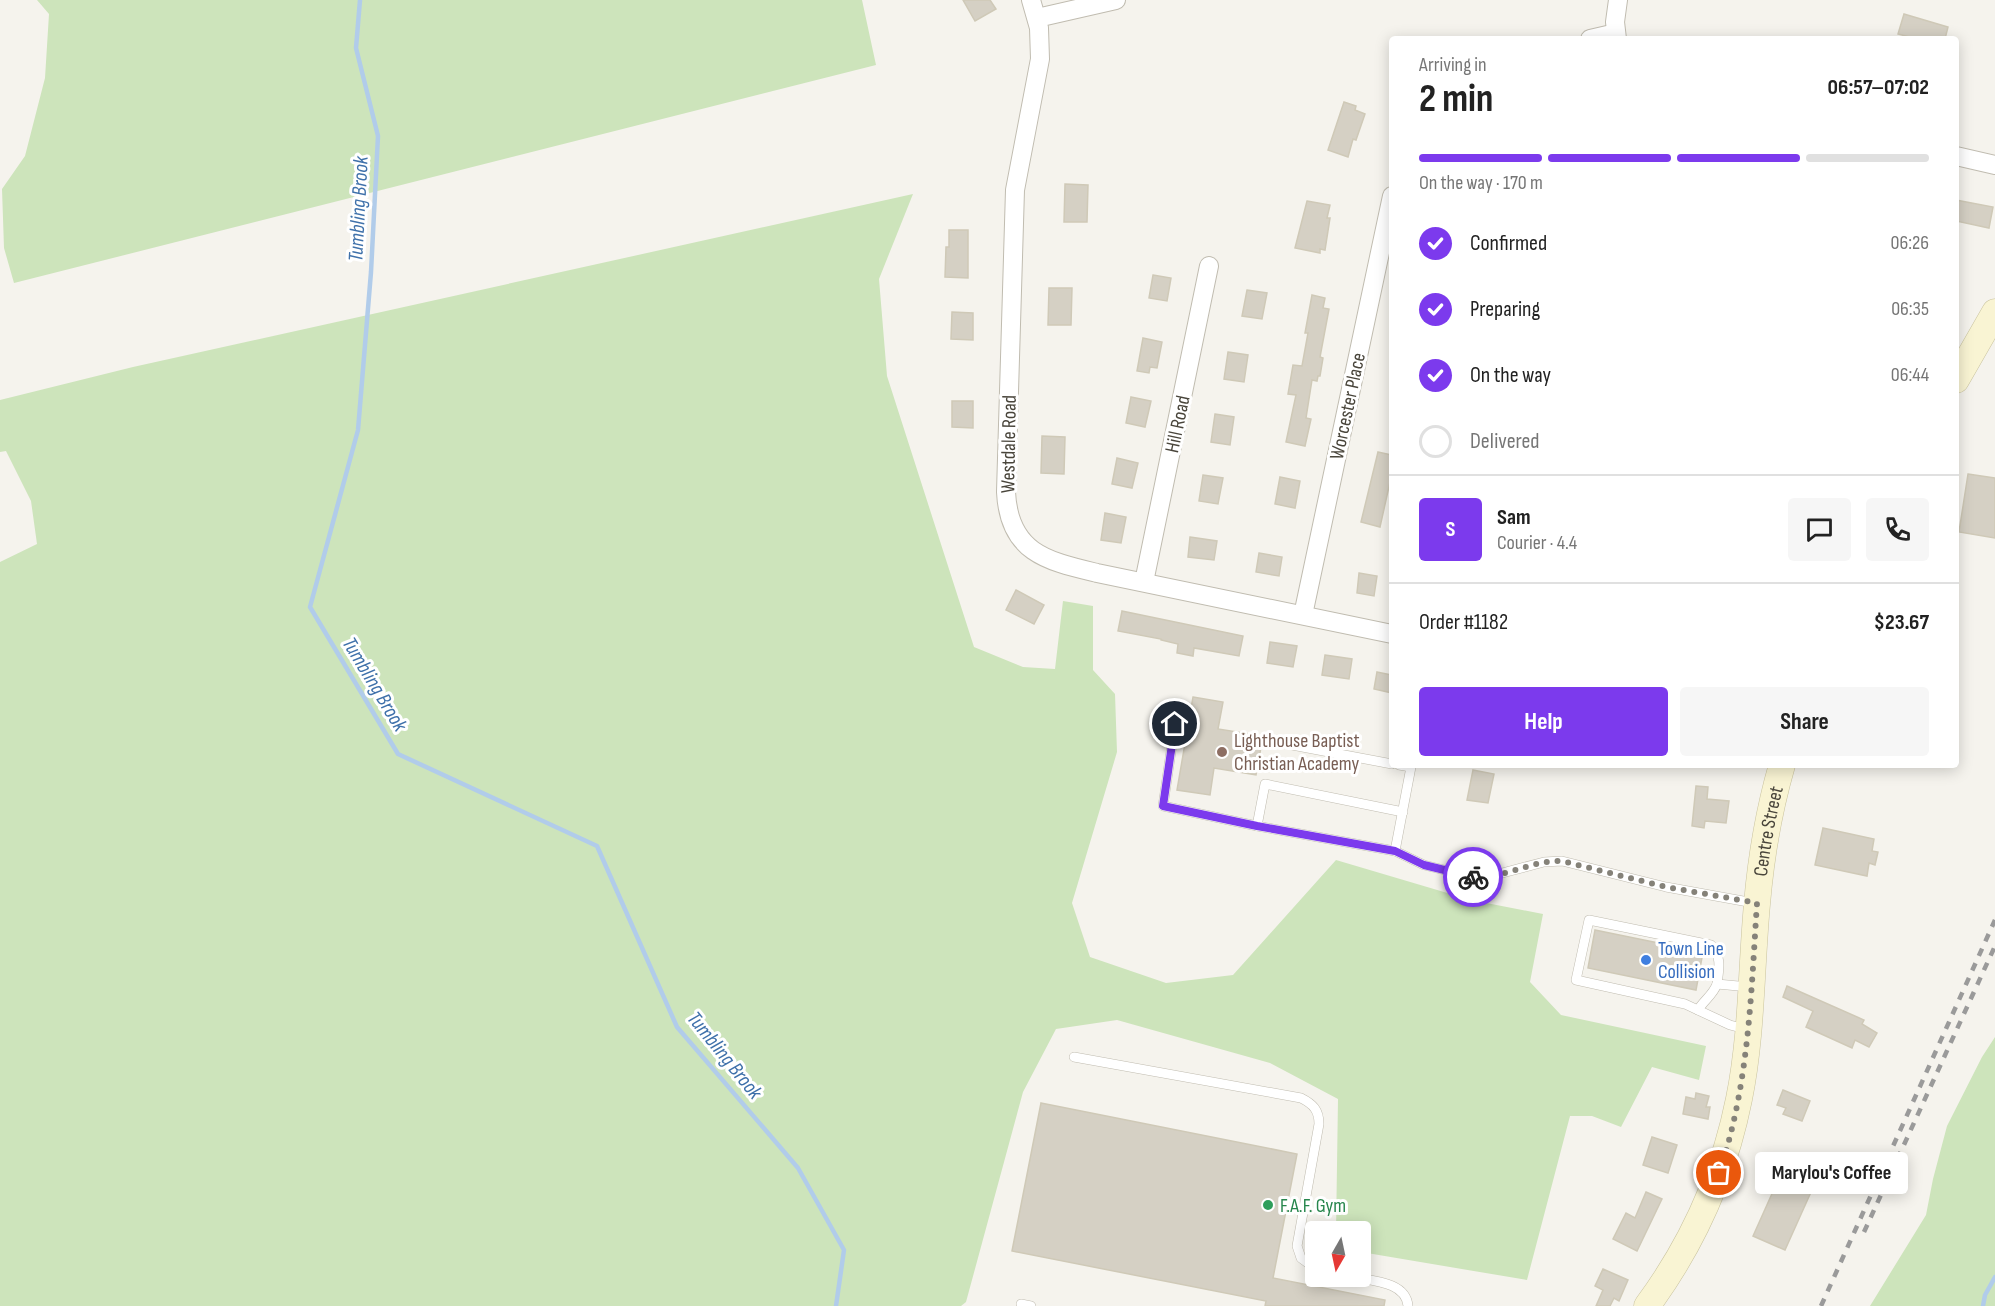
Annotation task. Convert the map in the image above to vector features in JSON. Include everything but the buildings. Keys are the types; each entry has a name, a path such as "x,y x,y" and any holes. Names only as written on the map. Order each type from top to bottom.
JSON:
{"main road":[{"path":"1959,375 1995,312"},
{"name":"Centre Street","path":"1648,1306 1691,1236 1719,1173 1730,1138 1739,1098 1748,1030 1757,903 1769,819 1781,768"}],"street":[{"name":"Westdale Road","path":"1032,0 1037,18 1040,49 1038,76 1018,166 1015,190 1006,462 1008,509 1020,537 1040,556 1073,567 1389,633"},
{"path":"1037,18 1116,0"},
{"path":"1617,36 1615,22 1618,0"},
{"path":"1959,157 1995,165"},
{"name":"Worcester Place","path":"1303,615 1389,210"},
{"name":"Hill Road","path":"1144,582 1209,266"}],"lane":[{"path":"1175,724 1163,806 1395,851 1424,865 1473,877 1491,876 1545,862 1562,861 1666,887 1757,903"},
{"path":"1270,741 1389,763"},
{"path":"1395,851 1411,768"},
{"path":"1257,826 1265,784 1403,812"},
{"path":"1698,1010 1713,993 1717,984 1720,965 1716,950 1711,945 1589,920 1576,980 1685,1004 1730,1025 1748,1030"},
{"path":"1717,984 1751,987"},
{"path":"1074,1057 1301,1098 1315,1107 1319,1115 1319,1124 1297,1246 1301,1258 1305,1261"},
{"path":"1371,1281 1400,1289 1405,1294 1408,1306"},
{"path":"1021,1304 1031,1306"}],"green space":[{"path":"37,0 862,0 876,65 14,283 4,248 2,189 25,156 45,78 49,14"},
{"path":"913,194 879,279 887,376 974,647 1023,667 1055,669 1063,601 1093,606 1093,670 1115,694 1117,752 1072,903 1090,957 1166,983 1233,975 1336,860 1471,900 1543,914 1530,982 1561,1015 1706,1046 1699,1080 1652,1067 1621,1127 1592,1116 1570,1116 1527,1280 1371,1254 1371,1221 1336,1221 1338,1099 1270,1063 1117,1020 1056,1029 1023,1092 966,1302 961,1306 0,1306 0,562 37,544 31,501 6,451 0,452 0,400 133,367"},
{"path":"1995,1037 1995,1306 1870,1306 1926,1215 1947,1126 1982,1057"}],"waterway":[{"name":"Tumbling Brook","path":"360,0 356,48 378,136 371,272 358,430 310,607 398,754 597,846 677,1027 798,1168 844,1250 836,1306"},
{"path":"1983,1306 1985,1295 1995,1277"}],"railway":[{"path":"1821,1306 1995,920"},
{"path":"1864,1232 1995,946"}],"way so far":[{"path":"1473,877 1491,876 1545,862 1562,861 1666,887 1757,903 1743,1073 1735,1120 1719,1173"}],"place":[{"name":"Lighthouse Baptist Christian Academy","path":"1222,752"},
{"name":"Town Line Collision","path":"1646,960"},
{"name":"Marylou's Coffee","path":"1719,1173"},
{"name":"F.A.F. Gym","path":"1268,1205"}],"route":[{"path":"1175,724 1163,806 1395,851 1424,865 1473,877"}]}
